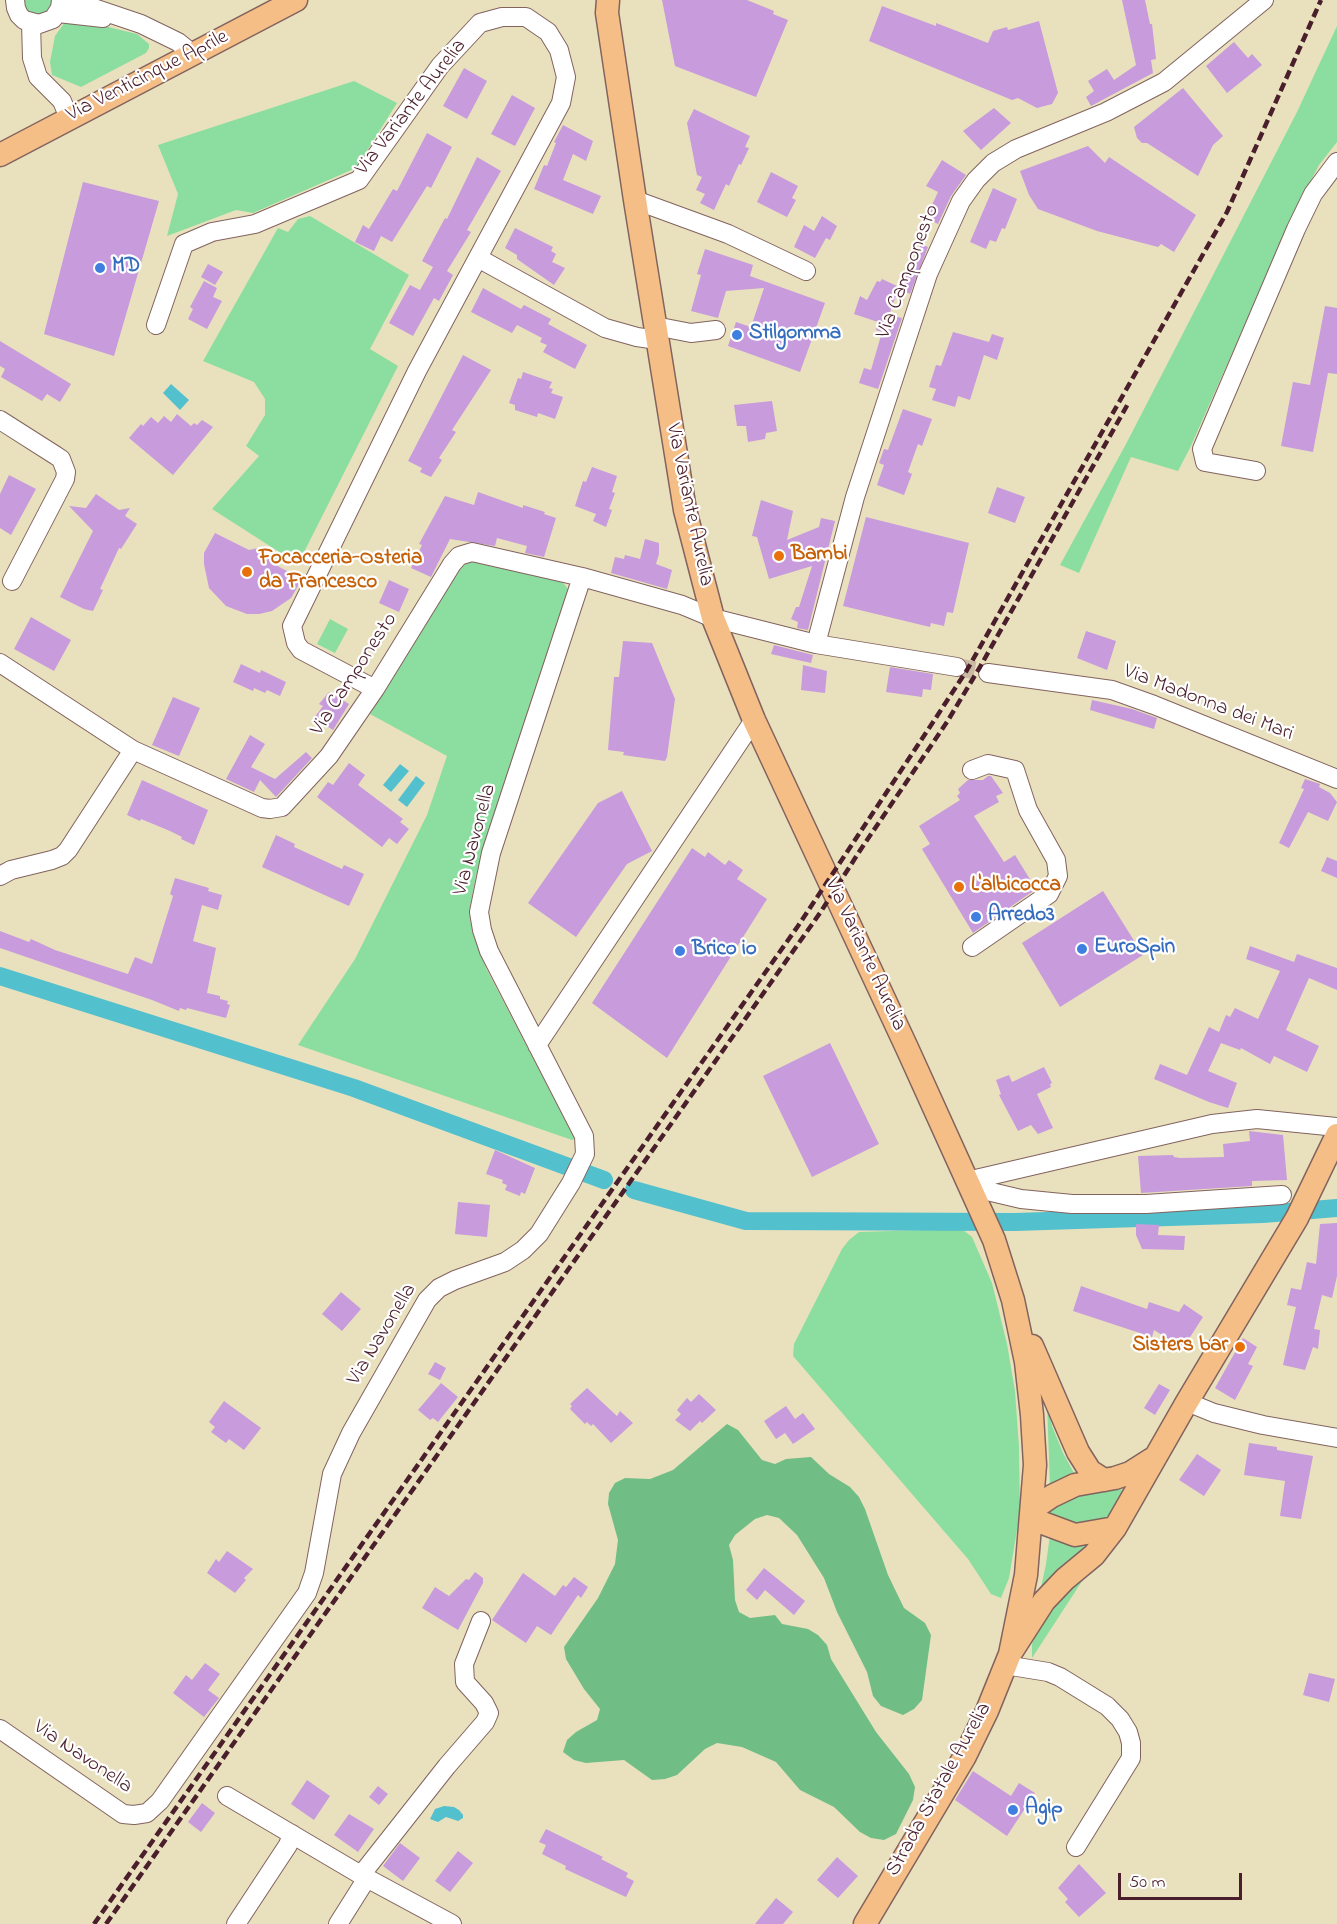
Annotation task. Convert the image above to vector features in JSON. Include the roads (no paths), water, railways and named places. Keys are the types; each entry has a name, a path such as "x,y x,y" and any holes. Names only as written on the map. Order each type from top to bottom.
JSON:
{"main road":[{"name":"Via Venticinque Aprile","path":"0,155 296,0"},
{"name":"Via Variante Aurelia","path":"605,4 685,510 713,618 754,720 994,1240 1013,1300 1026,1362 1035,1466 1026,1575"},
{"name":"Strada Statale Aurelia","path":"865,1924 965,1756 1008,1660 1044,1601 1094,1555 1115,1528 1187,1402 1302,1210 1337,1135"},
{"path":"1013,1300 1078,1452 1090,1471 1104,1480"},
{"path":"1115,1528 1075,1535 1032,1514 1052,1496 1075,1485 1130,1473 1154,1459"},
{"name":"Strada Statale Aurelia","path":"1008,1660 1026,1575"}],"street":[{"path":"15,0 15,8 19,15 31,23 46,22 63,4 99,19 121,17 141,24 178,42 194,54"},
{"name":"Via Camponesto","path":"816,644 855,496 928,274 961,201 976,180 993,163 1016,149 1106,111 1164,82 1264,0"},
{"name":"Via Variante Aurelia","path":"156,325 184,244 212,232 255,224 359,180 440,66 480,23 502,17 526,17 548,32 559,50 566,77 561,103 417,371 292,626 292,635 301,650 375,689"},
{"path":"31,23 32,58 38,77 62,101 69,118"},
{"path":"1256,471 1205,462 1202,449 1296,229 1313,194 1337,162"},
{"path":"635,200 728,234 806,270"},
{"path":"478,258 605,328 637,337 656,333 716,330"},
{"path":"0,420 55,454 61,459 66,472 65,479 12,581"},
{"name":"Via Camponesto","path":"0,663 133,750 270,809 282,807 288,803 329,756 375,689 459,556 472,552 582,577 682,605 713,618"},
{"name":"Via Navonella","path":"0,1730 123,1814 147,1813 160,1801 307,1593 314,1573 332,1474 351,1433 427,1300 439,1288 505,1262 523,1250 539,1234 571,1183 585,1154 584,1136 489,951 479,912 491,854 582,577"},
{"path":"713,618 816,644 957,667"},
{"name":"Via Madonna dei Mari","path":"988,673 1112,690 1337,779"},
{"path":"537,1045 754,720"},
{"path":"0,876 11,870 62,856 133,750"},
{"path":"972,770 988,764 1016,770 1028,810 1056,860 1058,876 1049,894 972,947"},
{"path":"972,1190 1212,1124 1257,1119 1337,1127"},
{"path":"972,1190 1022,1199 1072,1204 1146,1204 1282,1195"},
{"path":"1187,1402 1233,1418 1337,1438"},
{"path":"338,1924 364,1877 447,1766 485,1722 489,1713 484,1703 465,1682 464,1664 481,1621"},
{"path":"1008,1660 1060,1677 1107,1706 1120,1719 1128,1732 1131,1758 1076,1847"},
{"path":"227,1796 364,1877 452,1924"},
{"path":"236,1924 288,1845 292,1834"}],"water":[{"path":"171,384 189,400 180,410 163,393"},
{"path":"400,764 409,771 391,792 383,785"},
{"path":"416,776 425,783 407,807 398,800"},
{"path":"444,1806 459,1810 463,1818 458,1821 446,1817 438,1822 430,1819 435,1809"}],"waterway":[{"path":"0,976 354,1088 604,1180"},
{"path":"634,1190 746,1221 1015,1222 1263,1214 1337,1208"}],"tunnel":[{"path":"957,667 988,673"}],"railway":[{"path":"94,1924 798,926 967,670 1227,212 1321,0"},
{"path":"106,1924 820,913 947,722 1129,402"}],"place":[{"name":"MD","path":"100,268"},
{"name":"Stilgomma","path":"737,335"},
{"name":"Bambi","path":"779,556"},
{"name":"Focacceria-Osteria da Francesco","path":"247,572"},
{"name":"L'albicocca","path":"959,887"},
{"name":"Arredo3","path":"976,917"},
{"name":"EuroSpin","path":"1082,949"},
{"name":"Brico io","path":"680,951"},
{"name":"Sisters bar","path":"1240,1347"},
{"name":"Agip","path":"1013,1810"}]}
